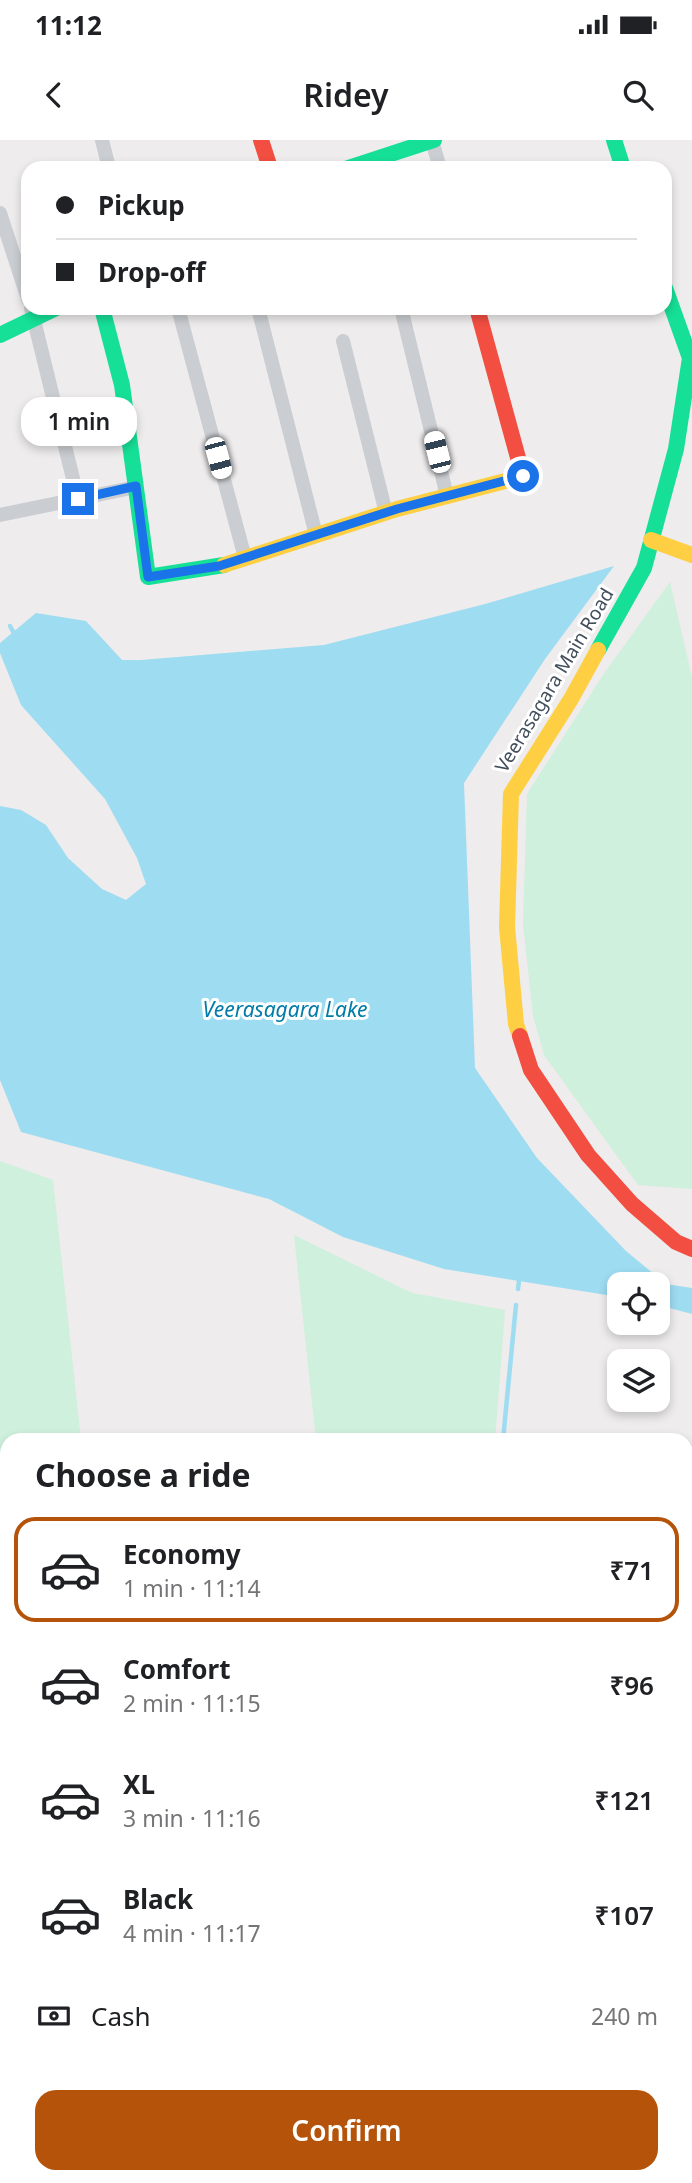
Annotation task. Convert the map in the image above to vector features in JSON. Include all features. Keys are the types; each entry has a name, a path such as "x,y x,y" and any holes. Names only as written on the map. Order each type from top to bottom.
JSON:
{"street":[{"path":"102,140 107,161"},
{"path":"261,140 268,161"},
{"path":"375,161 433,140 438,161"},
{"path":"614,140 621,161"},
{"path":"0,213 21,278"},
{"name":"Veerasagara Main Road","path":"672,308 690,358 676,449 644,568 571,699 511,794 507,927 516,1024 531,1070 588,1155 632,1204 676,1242 692,1249"},
{"path":"0,335 29,315"},
{"path":"32,315 78,499"},
{"path":"104,315 122,384 148,577 219,566 386,513 523,476 479,315"},
{"path":"180,315 245,558"},
{"path":"260,315 316,535"},
{"path":"403,315 447,496"},
{"path":"343,341 386,513"},
{"path":"0,515 136,486"},
{"path":"651,540 692,555"}],"green space":[{"path":"670,582 692,678 692,1189 638,1185 544,1055 533,1016 523,924 527,794 603,675"},
{"path":"0,1161 53,1180 80,1433 0,1433"},
{"path":"294,1235 412,1293 505,1310 496,1433 315,1433"}],"water":[{"name":"Veerasagara Lake","path":"614,566 545,659 464,783 475,1068 537,1158 626,1251 651,1272 607,1272 607,1295 444,1269 343,1237 269,1199 21,1132 0,1080 0,806 21,810 46,825 68,858 102,889 126,900 146,884 137,858 105,799 21,705 0,653 0,643 36,613 86,621 122,660 141,660 324,645 485,604"},
{"name":"Veerasagara Lake","path":"670,1285 692,1288 692,1314 670,1308"}],"waterway":[{"path":"10,626 16,637"},
{"path":"518,1289 519,1281"},
{"path":"504,1433 516,1305"}],"traffic: fast":[{"path":"370,161 434,140"},
{"path":"614,140 621,161"},
{"path":"598,650 644,568 676,449 690,358 672,308"},
{"path":"0,335 41,315"},
{"path":"104,315 122,385 148,577 224,565"}],"traffic: slow":[{"path":"224,565 397,509 517,478"},
{"path":"651,540 692,555"},
{"path":"520,1036 516,1024 507,927 511,794 571,699 598,650"}],"traffic: jam":[{"path":"261,140 268,161"},
{"path":"479,315 523,476 517,478"},
{"path":"520,1036 531,1070 588,1155 632,1204 676,1242 692,1249"}],"route":[{"path":"78,499 136,486 148,577 219,566 397,509 523,476"}]}
